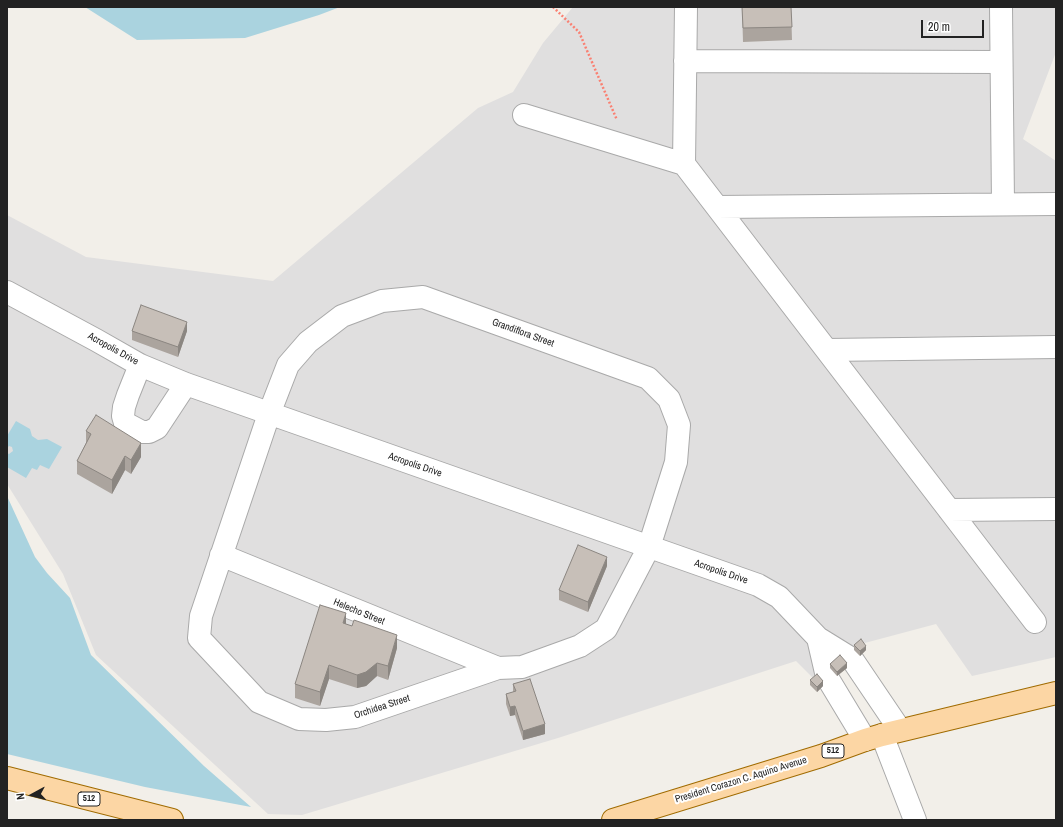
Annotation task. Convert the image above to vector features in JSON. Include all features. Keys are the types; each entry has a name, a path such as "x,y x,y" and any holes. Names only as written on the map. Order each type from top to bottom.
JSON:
{"main road":[{"name":"President Corazon C. Aquino Avenue","path":"613,820 821,756 882,735 1056,693"},
{"name":"512","path":"7,778 172,820"}],"street":[{"path":"684,164 686,7"},
{"path":"1001,7 1003,204"},
{"path":"685,61 1002,62"},
{"path":"524,114 684,164 1035,622"},
{"path":"717,207 1056,204"},
{"name":"Acropolis Drive","path":"7,292 140,365 186,384 758,585 779,597 818,638 852,658 882,735"},
{"name":"Grandiflora Street","path":"269,414 288,364 308,342 342,316 382,301 423,297 648,378 669,399 679,425 676,462 649,547"},
{"path":"827,350 1056,347"},
{"path":"140,365 124,407 123,416 125,423 142,432 149,432 157,428 186,384"},
{"name":"Orchidea Street","path":"269,414 201,616 199,638 259,702 299,719 326,720 355,717 498,668 522,667 580,646 606,629 649,547"},
{"path":"949,510 1056,509"},
{"name":"Helecho Street","path":"221,555 498,668"},
{"path":"818,638 827,677 882,735 915,820"}],"path":[{"path":"553,7 579,32 628,146"}],"shaded area":[{"path":"573,7 1056,7 1056,52 1023,139 1056,161 1056,657 972,676 936,624 861,644 813,678 796,661 558,738 302,815 268,814 96,655 63,574 7,484 7,215 86,257 273,281 478,108 513,92 543,43"}],"water":[{"path":"85,7 340,7 245,38 137,40"},
{"path":"16,421 30,429 32,436 38,440 47,439 62,447 49,469 40,465 37,470 32,468 26,478 7,467 7,453 9,454 13,451 12,447 9,446 7,448 7,436"},
{"path":"7,496 35,557 47,573 70,598 91,655 204,766 251,807 145,787 7,754"}],"building":[{"path":"742,7 791,7 792,27 743,28"},
{"path":"141,305 187,322 178,347 132,331"},
{"path":"96,415 141,443 131,460 125,456 112,480 77,461 91,434 86,431"},
{"path":"578,545 607,557 588,602 559,590"},
{"path":"320,605 346,613 343,623 352,626 354,620 397,635 388,666 377,663 366,672 357,675 329,665 320,692 295,684"},
{"path":"861,639 866,646 860,651 854,645"},
{"path":"840,655 847,663 837,672 830,664"},
{"path":"817,674 823,681 817,687 810,680"},
{"path":"530,679 545,724 523,731 515,706 510,707 506,694 516,691 513,684"}]}
